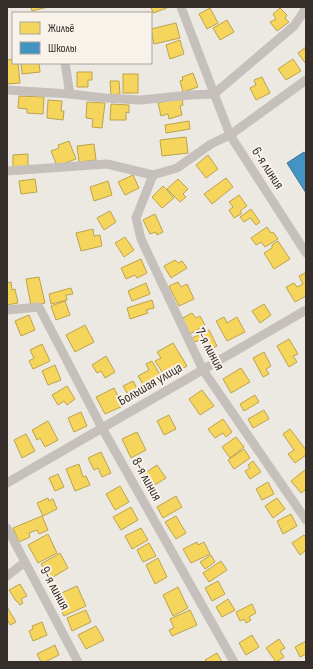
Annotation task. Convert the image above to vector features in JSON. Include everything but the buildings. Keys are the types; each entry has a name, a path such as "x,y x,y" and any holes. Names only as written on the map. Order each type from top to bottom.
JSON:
{"street":[{"name":"6-я линия","path":"181,7 230,135 306,253"},
{"path":"7,90 141,100 214,94 294,26 305,10 304,7"},
{"path":"65,64 70,94"},
{"path":"7,171 107,164 152,175 176,168 212,144 230,135 306,80"},
{"name":"7-я линия","path":"152,175 136,218 140,239 203,370 306,520"},
{"name":"8-я линия","path":"7,310 39,307 102,428 234,662"},
{"name":"Большая улица","path":"7,483 306,310"},
{"name":"9-я линия","path":"7,528 78,662"},
{"path":"7,576 25,562"}]}
